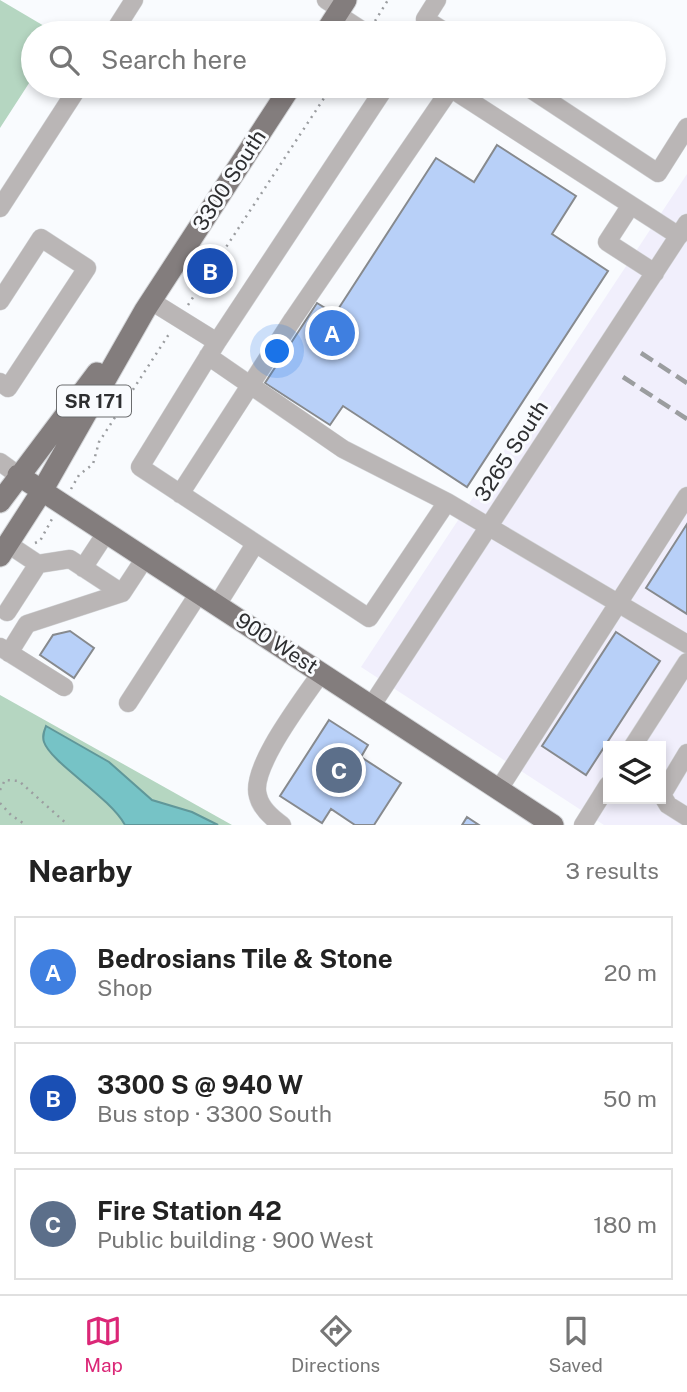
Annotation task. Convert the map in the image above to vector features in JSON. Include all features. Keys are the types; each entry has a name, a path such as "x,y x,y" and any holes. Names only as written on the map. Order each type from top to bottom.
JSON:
{"main road":[{"name":"3300 South","path":"4,550 42,491 148,306 283,98"},
{"name":"3300 South","path":"0,502 148,306"},
{"name":"900 West","path":"18,475 553,825"}],"street":[{"path":"121,21 134,0"},
{"path":"428,21 425,19 438,0"},
{"path":"337,6 360,21"},
{"path":"0,208 71,98"},
{"path":"378,98 213,349 140,467 369,618 447,502"},
{"path":"180,494 442,98"},
{"path":"466,98 631,205 683,229"},
{"path":"544,98 658,173 687,127"},
{"path":"631,205 607,242 654,273"},
{"name":"3265 South","path":"372,705 683,229"},
{"path":"0,301 41,238 87,268 8,388 0,383"},
{"path":"148,306 179,318 250,386 343,449 447,502 687,644"},
{"name":"900 West","path":"0,462 18,475"},
{"path":"499,789 687,496"},
{"path":"83,568 106,533"},
{"path":"218,605 255,544"},
{"path":"4,550 38,564 70,559 122,593"},
{"path":"64,687 4,650 27,624 122,593 145,558"},
{"path":"27,624 4,609 38,564"},
{"path":"128,703 199,593"},
{"path":"636,741 687,662"},
{"path":"282,825 270,817 257,795 262,762 321,673"},
{"path":"687,753 662,795 668,805 687,817"},
{"path":"583,825 603,793"}],"path":[{"path":"374,21 388,0"},
{"path":"79,475 93,464 99,442 324,98"},
{"path":"0,773 5,780"},
{"path":"0,790 5,780 12,778 27,787 68,825"},
{"path":"0,803 11,816 26,825"}],"shaded area":[{"path":"687,174 687,825 604,825 361,667"}],"green space":[{"path":"0,0 36,21 21,21 21,96 0,128"},
{"path":"0,695 232,825 0,825"}],"water":[{"path":"46,726 109,762 152,800 192,812 218,825 125,825 107,803 49,750 43,740"}],"building":[{"path":"497,145 576,196 552,234 608,271 467,487 343,406 330,425 265,383 317,303 335,314 436,158 474,182"},
{"path":"687,524 687,614 646,588"},
{"path":"70,631 94,648 74,678 40,655 53,635"},
{"path":"616,632 660,661 608,741 603,741 603,749 586,775 542,746"},
{"path":"329,720 368,745 361,757 401,783 374,825 355,825 331,809 322,823 280,796"},
{"path":"467,817 479,825 462,825"}],"railway":[{"path":"641,353 687,383"},
{"path":"623,377 687,419"}],"place":[{"name":"3300 S @ 940 W","path":"210,271"},
{"name":"Bedrosians Tile & Stone","path":"332,333"},
{"name":"Fire Station 42","path":"339,770"}]}
